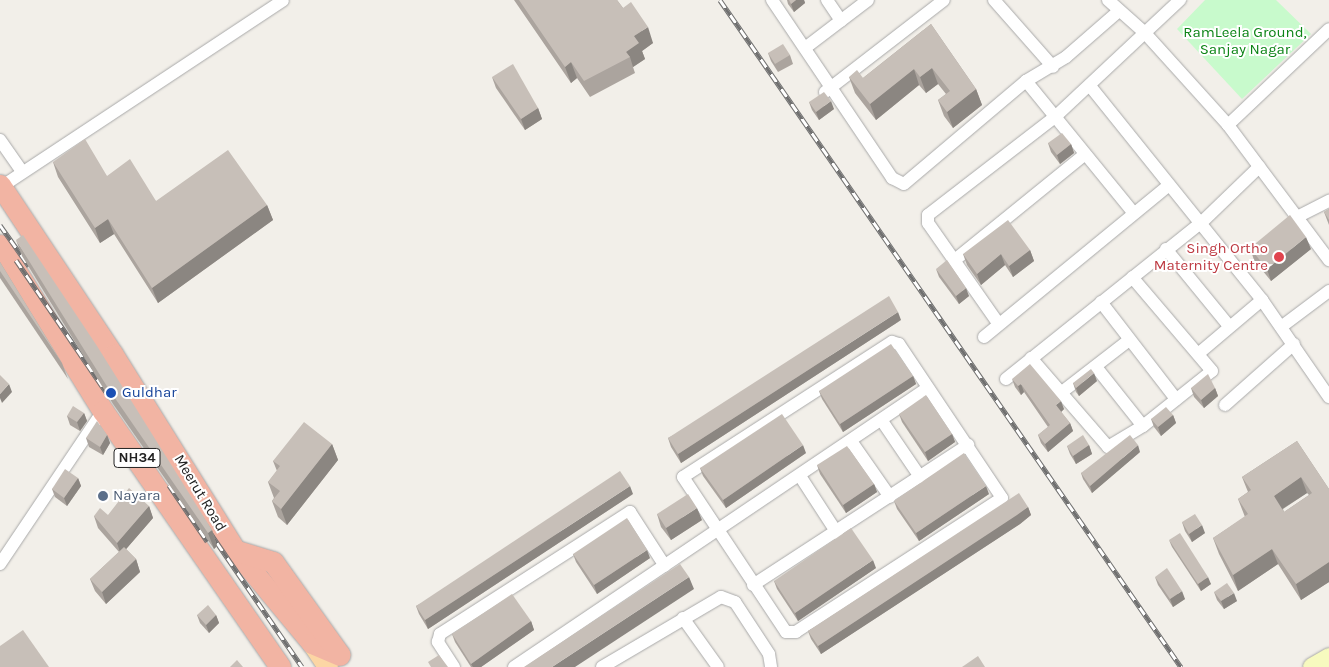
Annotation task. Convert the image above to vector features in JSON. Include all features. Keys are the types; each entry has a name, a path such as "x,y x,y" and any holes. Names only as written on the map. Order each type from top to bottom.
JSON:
{"highway":[{"name":"Meerut Road","path":"1,186 124,371 234,550 312,643 339,663"},
{"name":"Meerut Road","path":"0,245 103,411 213,566 280,667"},
{"path":"213,566 234,550 274,562 339,663"}],"main road":[{"path":"1312,667 1329,657"}],"street":[{"path":"1,186 283,0"},
{"path":"772,0 892,178 904,184 1026,81 1053,67 1119,11"},
{"path":"827,0 841,21"},
{"path":"805,48 868,0"},
{"path":"812,102 944,0"},
{"path":"994,0 1053,67"},
{"path":"1108,0 1145,33 1228,125 1299,216 1329,260"},
{"path":"998,324 956,259 928,223 928,215 1056,116 1180,0"},
{"path":"1228,125 1329,29"},
{"path":"1026,81 1133,212"},
{"path":"1090,86 1262,300 1329,397"},
{"path":"0,140 22,172"},
{"path":"956,259 1086,154"},
{"path":"1006,379 1201,222 1259,166"},
{"path":"984,337 1133,212 1169,185"},
{"path":"1299,216 1329,201"},
{"path":"1166,249 1229,326"},
{"path":"1031,358 1062,392 1103,445 1115,446 1144,426 1212,371 1132,277"},
{"path":"1281,327 1329,291"},
{"path":"1198,354 1262,300"},
{"path":"1101,302 1176,399"},
{"path":"1062,392 1129,340"},
{"path":"892,342 899,344 928,388 1001,494 999,502 796,632 781,628 716,532 683,477 892,342"},
{"path":"1225,405 1294,344"},
{"path":"1096,367 1144,426"},
{"path":"514,667 882,421 928,388"},
{"path":"2,556 103,411"},
{"path":"882,421 920,476"},
{"path":"852,441 890,497"},
{"path":"753,585 837,533 968,444"},
{"path":"800,476 837,533"},
{"path":"454,667 438,642 440,634 630,512 665,566"},
{"path":"602,667 713,600 729,598 769,654 771,667"},
{"path":"683,618 718,667"}],"green space":[{"name":"RamLeela Ground, Sanjay Nagar","path":"1205,0 1276,0 1311,34 1242,99 1177,29"}],"building":[{"path":"519,0 617,0 623,8 631,2 648,27 634,36 639,43 626,52 630,57 584,81 571,62 565,67"},
{"path":"931,24 976,89 947,112 938,100 950,91 932,68 920,77 914,69 870,104 849,77 857,70 863,78"},
{"path":"783,44 790,55 775,64 768,53"},
{"path":"513,64 538,108 521,119 492,77"},
{"path":"824,92 831,101 816,112 809,102"},
{"path":"1062,133 1071,144 1057,155 1048,143"},
{"path":"85,139 107,176 130,159 156,201 228,150 267,205 152,288 108,219 95,228 53,162"},
{"path":"1329,209 1329,220 1324,212"},
{"path":"1290,215 1306,237 1267,269 1250,248"},
{"path":"1008,220 1030,250 1009,266 1001,254 977,274 963,254"},
{"path":"23,235 97,346 212,530 208,533 108,388 16,240"},
{"path":"947,260 966,288 956,296 936,269"},
{"path":"0,262 62,363 0,271"},
{"path":"889,296 898,312 678,454 668,438"},
{"path":"891,344 913,376 840,424 819,391"},
{"path":"1030,364 1061,401 1056,405 1070,423 1045,444 1038,435 1050,425 1021,384 1018,386 1012,379"},
{"path":"1091,369 1094,373 1076,388 1073,383"},
{"path":"1208,374 1215,388 1201,400 1191,388"},
{"path":"0,375 9,384 0,394"},
{"path":"926,395 952,434 925,452 899,414"},
{"path":"73,406 84,413 77,422 67,416"},
{"path":"1166,407 1173,415 1158,427 1151,419"},
{"path":"782,414 803,445 723,500 700,468"},
{"path":"97,421 107,435 100,447 86,438"},
{"path":"304,422 332,444 281,509 272,501 280,491 268,482 280,466 273,461"},
{"path":"1083,435 1089,445 1073,456 1067,446"},
{"path":"1130,435 1138,445 1090,486 1081,473"},
{"path":"1297,441 1329,489 1329,562 1296,584 1272,549 1233,575 1213,538 1248,514 1238,499 1251,490 1242,477","holes":["1301,477 1312,493 1284,512 1274,496"]},
{"path":"847,446 874,484 843,505 817,465"},
{"path":"964,453 986,486 916,533 894,501"},
{"path":"65,469 78,478 64,498 52,489"},
{"path":"620,471 630,486 425,620 416,606"},
{"path":"129,488 149,506 117,543 94,516 100,508 108,515"},
{"path":"1019,493 1028,507 818,646 808,631"},
{"path":"688,494 697,508 666,528 657,514"},
{"path":"1195,514 1202,525 1189,534 1182,522"},
{"path":"627,518 647,550 594,585 573,554"},
{"path":"851,528 873,560 795,613 774,581"},
{"path":"1180,533 1208,577 1198,584 1169,540"},
{"path":"124,547 136,559 102,592 90,579"},
{"path":"680,564 689,577 552,667 524,667"},
{"path":"1167,568 1182,591 1170,599 1155,577"},
{"path":"1227,583 1234,593 1221,601 1214,592"},
{"path":"512,594 531,621 471,664 452,634"},
{"path":"208,605 216,615 206,625 197,615"},
{"path":"23,630 49,667 0,667 0,646"},
{"path":"439,655 448,667 431,667 428,662"},
{"path":"978,656 985,667 962,667"},
{"path":"237,660 243,667 230,667"}],"railway":[{"path":"720,0 1181,667"},
{"path":"0,225 29,266"},
{"path":"16,260 110,398"},
{"path":"169,485 207,541"},
{"path":"207,528 302,667"}],"place":[{"name":"Singh Ortho Maternity Centre","path":"1279,257"},
{"name":"Guldhar","path":"111,393"},
{"name":"Nayara","path":"103,496"}]}
